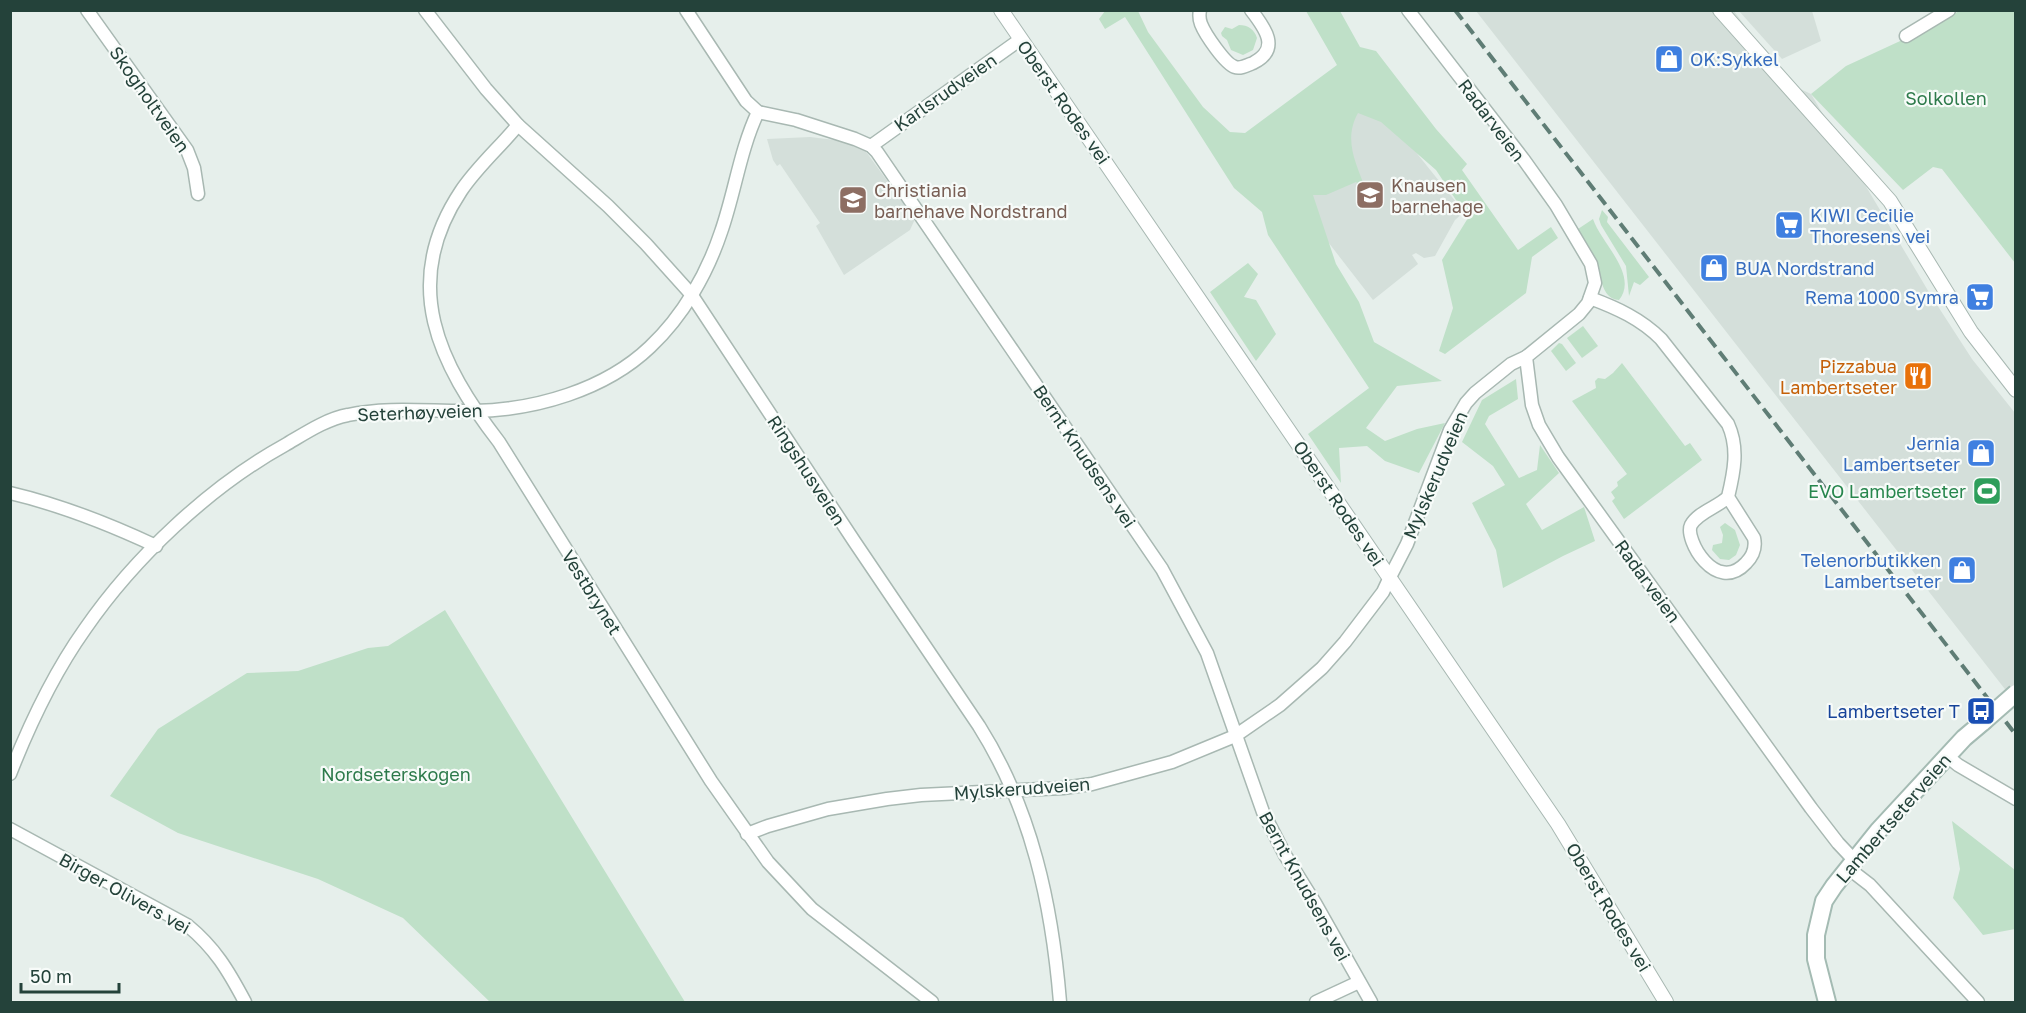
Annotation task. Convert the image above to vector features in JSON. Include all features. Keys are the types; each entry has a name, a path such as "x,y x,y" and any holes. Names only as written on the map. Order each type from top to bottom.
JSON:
{"main road":[{"name":"Lambertseterveien","path":"1827,1002 1816,959 1816,936 1824,901 1878,831 1947,756 2016,693"}],"street":[{"name":"Skogholtveien","path":"87,10 187,150 194,168 198,194"},
{"name":"Ringshusveien","path":"425,10 480,82 518,125 646,243 691,294 979,726 1014,791 1031,838 1048,904 1060,1002"},
{"path":"686,10 746,100 758,112 796,120 871,146"},
{"name":"Oberst Rodes vei","path":"1001,10 1558,824 1666,1002"},
{"path":"1200,10 1199,18 1202,26 1223,57 1235,67 1242,67 1255,62 1265,54 1269,47 1264,26 1251,10"},
{"name":"Radarveien","path":"1408,10 1524,160 1580,243 1593,272 1594,283 1590,298"},
{"path":"1720,10 1890,201 1971,332 2016,390"},
{"path":"1906,36 1949,10"},
{"name":"Karlsrudveien","path":"871,146 1021,39"},
{"name":"Seterhøyveien","path":"10,774 40,704 60,667 85,629 127,576 156,546 195,509 255,463 338,417 376,412 475,411 528,405 554,399 614,374 649,349 684,308 710,260 722,231 747,137 758,112"},
{"name":"Vestbrynet","path":"518,125 457,197 440,232 432,262 430,288 432,317 436,334 451,370 475,411 499,442 687,743 747,834 777,874 812,909 932,1002"},
{"name":"Bernt Knudsens vei","path":"871,146 1002,333 1162,569 1207,653 1235,736 1268,821 1285,855 1371,1002"},
{"path":"1526,357 1579,314 1590,298 1617,308 1652,330 1679,360 1728,424 1733,435 1735,447 1733,474 1728,497 1690,526 1693,544 1707,563 1714,571 1731,574 1748,561 1755,544 1754,538 1728,497"},
{"name":"Radarveien","path":"1526,357 1532,405 1539,424 1558,457 1851,864 1977,1002"},
{"name":"Mylskerudveien","path":"747,834 828,809 887,799 921,795 1063,788 1122,777 1173,762 1235,736 1280,705 1322,668 1345,642 1383,592 1407,543 1450,430 1466,403 1511,364 1526,357"},
{"path":"10,493 81,513 156,546"},
{"path":"1947,756 1958,765 2016,799"},
{"name":"Birger Olivers vei","path":"10,829 187,925 222,960 245,1002"},
{"path":"1316,1002 1359,982"}],"shaded area":[{"path":"1476,11 1734,11 1756,41 1796,87 1811,94 1930,294 1972,359 2015,413 2015,702"},
{"path":"1739,11 1812,11 1821,41 1782,59"},
{"name":"Knausen barnehage","path":"1353,74 1464,212 1455,220 1435,256 1424,258 1416,253 1412,255 1418,264 1373,300 1318,229 1298,125"},
{"name":"Christiania barnehave Nordstrand","path":"810,137 843,141 864,149 915,219 910,230 844,275 816,226 820,223 780,164 777,166 773,160 767,139"}],"green space":[{"path":"1105,11 1138,11 1148,32 1203,107 1230,132 1245,133 1337,65 1306,11 1340,11 1360,47 1376,51 1436,129 1467,164 1462,170 1518,250 1551,227 1558,238 1532,257 1526,293 1445,354 1439,351 1453,308 1442,260 1468,218 1436,170 1381,122 1358,113 1351,142 1355,161 1366,190 1356,182 1326,195 1313,195 1336,264 1359,302 1374,342 1442,381 1397,386 1366,428 1385,441 1417,429 1445,423 1419,473 1385,461 1367,446 1339,448 1341,483 1308,434 1369,388 1268,235 1262,212 1234,188 1125,17 1105,29 1099,19"},
{"name":"Solkollen","path":"1959,11 2013,11 2016,13 2015,263 1942,169 1933,167 1903,190 1811,94 1846,66 1937,24"},
{"path":"1239,25 1250,28 1257,38 1253,50 1243,55 1231,50 1221,33 1225,27 1232,29"},
{"path":"1602,210 1608,217 1607,222 1649,277 1640,285 1634,282 1629,296 1626,266 1601,225 1599,219"},
{"path":"1593,219 1622,270 1624,290 1619,300 1608,295 1605,290 1596,260 1578,229"},
{"path":"1248,263 1258,274 1244,297 1256,300 1276,334 1256,361 1210,292"},
{"path":"1583,326 1598,346 1582,358 1567,338"},
{"path":"1559,343 1576,363 1566,371 1551,351"},
{"path":"1622,363 1685,446 1690,443 1702,460 1624,519 1612,501 1615,498 1611,492 1618,486 1617,482 1627,474 1572,401 1596,388 1595,381 1598,378 1605,379"},
{"path":"1516,379 1518,399 1489,416 1485,424 1519,478 1537,470 1540,445 1559,473 1526,504 1542,530 1584,507 1595,541 1503,588 1496,550 1472,503 1505,485 1493,466 1462,442 1482,400"},
{"path":"1725,523 1735,530 1740,545 1736,555 1729,560 1720,559 1712,550 1713,545 1722,543 1723,535 1720,527"},
{"name":"Nordseterskogen","path":"445,610 685,1002 490,1002 403,918 318,879 178,833 110,796 158,729 247,673 298,671 368,648 388,646"},
{"path":"1952,821 2015,870 2015,929 1983,935 1953,898 1960,869"}],"railway":[{"path":"1455,10 2016,735"}],"place":[{"name":"OK:Sykkel","path":"1669,59"},
{"name":"Knausen barnehage","path":"1370,195"},
{"name":"Christiania barnehave Nordstrand","path":"853,200"},
{"name":"KIWI Cecilie Thoresens vei","path":"1789,225"},
{"name":"BUA Nordstrand","path":"1714,268"},
{"name":"Rema 1000 Symra","path":"1980,297"},
{"name":"Pizzabua Lambertseter","path":"1918,376"},
{"name":"Jernia Lambertseter","path":"1981,453"},
{"name":"EVO Lambertseter","path":"1987,491"},
{"name":"Telenorbutikken Lambertseter","path":"1962,570"},
{"name":"Lambertseter T","path":"1981,711"}]}
